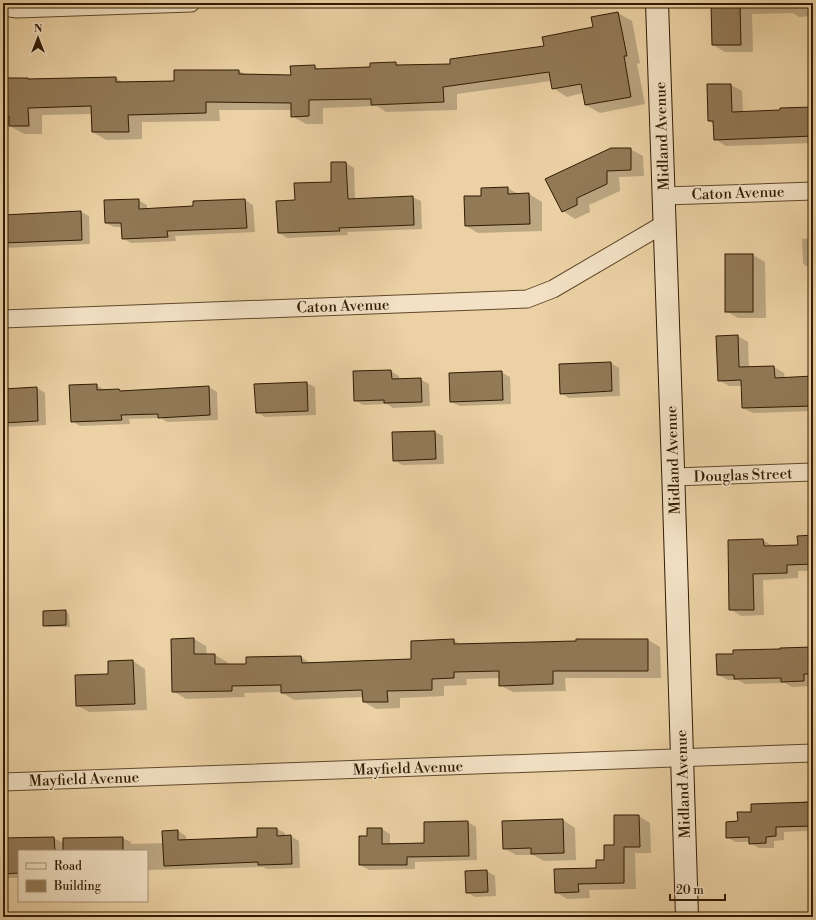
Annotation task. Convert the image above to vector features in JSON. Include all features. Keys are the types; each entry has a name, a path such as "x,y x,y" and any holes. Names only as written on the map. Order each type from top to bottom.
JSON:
{"main road":[{"name":"Midland Avenue","path":"657,3 674,477 687,917"}],"street":[{"path":"3,7 17,9 191,3"},
{"name":"Caton Avenue","path":"664,196 813,191"},
{"name":"Caton Avenue","path":"3,319 527,299 553,289 664,224"},
{"name":"Douglas Street","path":"674,477 813,472"},
{"name":"Mayfield Avenue","path":"3,782 813,753"}],"building":[{"path":"711,3 740,3 741,45 712,45"},
{"path":"618,12 627,56 624,56 631,97 585,105 581,84 552,89 549,72 443,87 444,102 371,105 371,99 309,100 309,116 291,117 291,103 206,102 206,113 128,115 129,132 92,132 91,106 28,108 29,126 9,126 9,116 3,116 4,78 28,79 116,77 116,82 174,81 174,70 239,70 239,74 291,75 290,66 315,65 315,69 370,67 370,63 396,62 396,65 450,64 450,59 544,46 542,37 593,27 591,17"},
{"path":"707,84 731,84 732,112 813,107 813,136 714,140 713,121 708,121"},
{"path":"611,148 631,148 631,170 607,171 607,184 577,198 577,205 562,212 545,179"},
{"path":"331,162 346,162 348,199 413,196 414,225 339,228 340,231 278,233 276,201 295,200 294,183 331,182"},
{"path":"508,187 508,194 529,193 530,224 465,226 464,196 481,196 481,188"},
{"path":"139,199 139,209 193,206 193,201 245,199 247,228 167,231 168,237 122,239 121,223 105,223 104,200"},
{"path":"81,211 82,240 3,243 3,215"},
{"path":"725,254 753,254 753,312 725,312"},
{"path":"738,335 739,367 774,366 775,378 813,376 813,406 742,408 741,380 718,381 716,336"},
{"path":"611,362 612,391 560,394 559,364"},
{"path":"391,370 392,379 421,378 422,402 384,403 384,400 354,401 353,371"},
{"path":"502,371 503,400 450,402 449,373"},
{"path":"307,382 308,411 256,413 254,384"},
{"path":"97,384 97,390 119,389 120,391 209,386 210,415 158,418 158,414 121,415 122,420 71,422 69,385"},
{"path":"37,387 38,421 3,423 3,389"},
{"path":"435,431 436,459 393,461 392,432"},
{"path":"813,535 813,564 787,565 787,573 753,574 754,610 729,610 728,540 763,539 764,546 798,545 797,536"},
{"path":"66,610 66,625 43,626 43,611"},
{"path":"194,638 194,654 215,654 215,664 246,664 246,657 301,656 302,663 411,659 411,641 454,639 454,644 576,641 576,639 648,639 648,671 553,671 553,684 499,686 499,671 454,672 454,678 432,679 432,690 387,691 388,702 363,702 362,690 281,693 281,685 232,686 232,691 172,692 171,639"},
{"path":"813,647 813,674 804,674 804,681 781,682 781,678 734,679 734,675 717,675 716,654 733,654 733,650"},
{"path":"133,660 135,704 76,706 75,675 108,674 108,661"},
{"path":"813,802 813,826 776,827 776,836 766,837 766,843 749,844 749,837 726,838 726,822 738,821 737,812 751,812 751,804"},
{"path":"614,815 639,815 640,847 624,847 624,883 578,884 579,892 555,893 554,869 596,868 596,860 604,860 604,845 614,845"},
{"path":"563,819 564,853 531,854 531,848 503,849 502,821"},
{"path":"468,821 469,856 407,857 407,865 359,865 359,836 367,836 367,828 382,828 382,844 424,843 424,822"},
{"path":"257,828 277,828 277,836 291,835 292,864 258,865 258,862 164,866 162,831 178,830 178,840 257,837"},
{"path":"54,837 55,850 18,850 18,873 3,874 3,838"},
{"path":"123,837 123,850 63,850 63,838"},
{"path":"487,870 488,892 466,893 465,871"}]}
